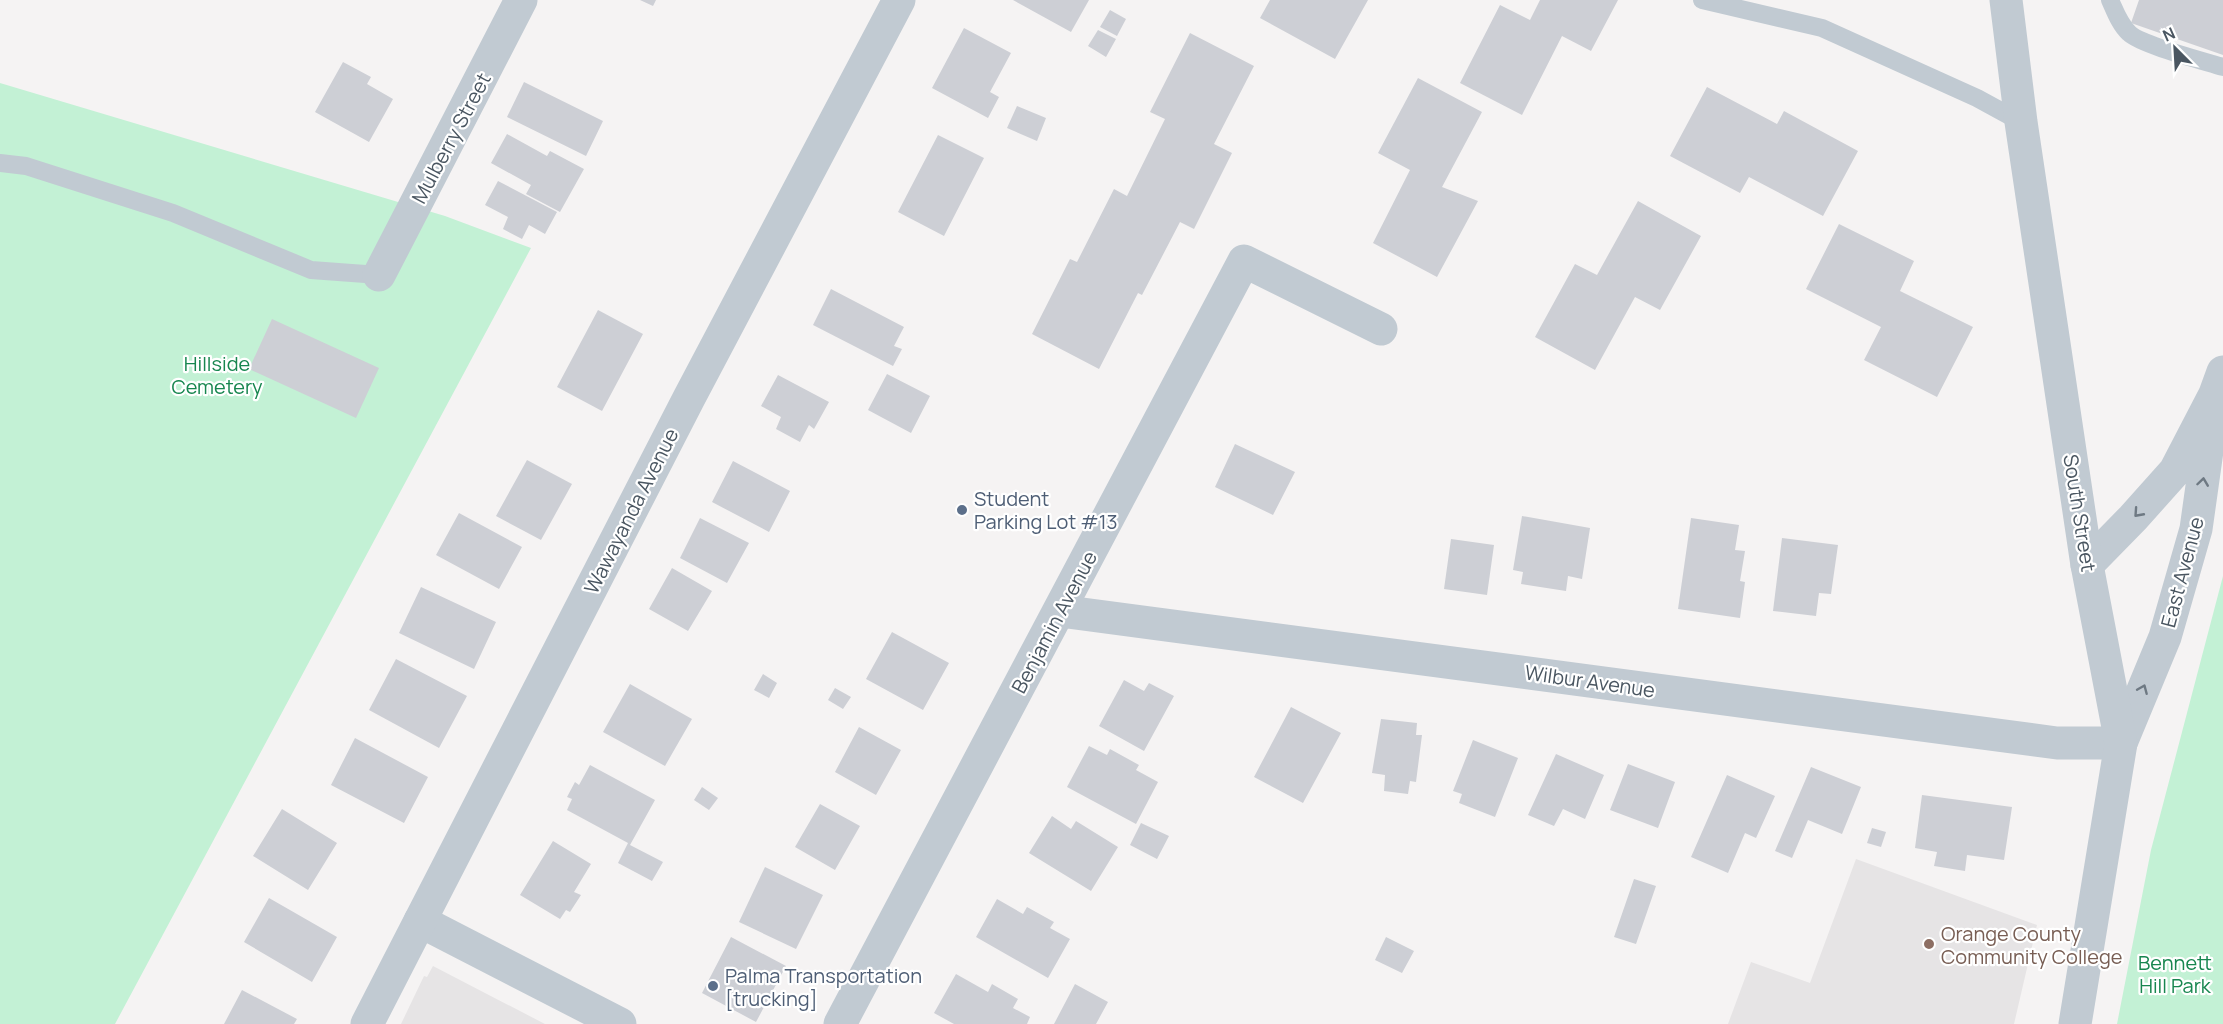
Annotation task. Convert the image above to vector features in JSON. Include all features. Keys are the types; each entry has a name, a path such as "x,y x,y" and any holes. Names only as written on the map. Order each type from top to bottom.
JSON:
{"street":[{"name":"Mulberry Street","path":"379,275 521,0"},
{"name":"Wawayanda Avenue","path":"367,1024 689,398 899,0"},
{"name":"South Street","path":"2006,0 2021,122 2087,565 2121,743 2074,1024"},
{"name":"Benjamin Avenue","path":"840,1024 1244,261 1382,329"},
{"name":"East Avenue","path":"2087,565 2175,471 2219,383"},
{"name":"East Avenue","path":"2121,743 2210,533 2219,383"},
{"name":"Wilbur Avenue","path":"1060,611 2057,743 2121,743"},
{"path":"420,921 620,1024"}],"lane":[{"path":"1702,0 1822,28 1977,98 2021,122"},
{"path":"2110,0 2129,34 2144,42 2223,67"},
{"path":"0,163 26,166 173,213 311,270 379,275"}],"shaded area":[{"name":"Orange County Community College","path":"1856,859 2037,925 2014,1024 1728,1024 1751,962 1810,983"},
{"path":"433,966 545,1024 401,1024 424,976 427,977"}],"green space":[{"name":"Hillside Cemetery","path":"0,83 445,216 531,248 115,1024 0,1024"},
{"name":"Bennett Hill Park","path":"2223,576 2223,1024 2117,1024 2151,850"}],"building":[{"path":"640,0 656,0 653,6"},
{"path":"1013,0 1089,0 1071,32"},
{"path":"1270,0 1368,0 1335,59 1260,18"},
{"path":"1540,0 1618,0 1591,51 1562,36 1522,115 1460,83 1500,5 1530,20"},
{"path":"2139,0 2223,0 2223,55 2131,23"},
{"path":"1110,10 1126,19 1117,36 1100,27"},
{"path":"964,28 1011,53 990,92 999,97 988,118 932,88"},
{"path":"1098,30 1116,39 1106,57 1088,46"},
{"path":"1190,33 1254,66 1214,144 1232,153 1194,229 1180,222 1142,295 1138,293 1099,369 1032,334 1070,259 1077,262 1114,189 1127,196 1165,119 1150,112"},
{"path":"343,62 371,77 367,84 393,99 369,142 315,112"},
{"path":"1418,78 1482,112 1442,187 1478,201 1437,277 1373,243 1410,170 1378,153"},
{"path":"524,82 603,121 586,156 507,117"},
{"path":"1707,87 1777,124 1784,111 1858,151 1823,216 1749,177 1740,193 1670,156"},
{"path":"1017,106 1046,118 1037,141 1007,128"},
{"path":"507,134 547,156 550,151 584,169 560,212 526,194 531,185 491,163"},
{"path":"938,135 984,158 944,236 898,212"},
{"path":"498,181 557,212 545,234 529,225 522,239 503,229 508,217 485,205"},
{"path":"1638,201 1701,236 1660,310 1635,297 1595,370 1535,337 1575,264 1597,275"},
{"path":"1839,224 1914,261 1900,291 1973,327 1937,397 1864,360 1881,327 1806,289"},
{"path":"831,289 904,327 894,346 902,349 893,366 813,325"},
{"path":"598,310 643,334 602,411 557,387"},
{"path":"272,319 379,368 356,418 249,369"},
{"path":"887,374 930,396 911,433 868,410"},
{"path":"778,375 829,402 814,429 809,425 800,442 776,429 781,417 761,406"},
{"path":"1235,444 1295,472 1273,515 1215,487"},
{"path":"527,460 572,484 541,540 496,516"},
{"path":"733,461 790,491 769,532 712,502"},
{"path":"459,513 522,547 499,589 436,555"},
{"path":"1522,516 1590,528 1582,579 1568,576 1566,591 1521,584 1523,572 1513,570"},
{"path":"700,518 749,543 727,583 680,558"},
{"path":"1691,518 1739,525 1735,550 1745,551 1740,581 1745,582 1740,618 1678,609"},
{"path":"1782,538 1838,545 1831,594 1819,593 1816,616 1773,611"},
{"path":"1451,539 1494,545 1487,595 1444,589"},
{"path":"672,568 712,591 688,631 649,609"},
{"path":"421,587 496,622 474,669 399,633"},
{"path":"892,632 949,663 923,710 866,679"},
{"path":"396,659 467,696 439,748 369,710"},
{"path":"763,674 777,683 769,698 754,690"},
{"path":"1124,680 1144,691 1149,683 1174,696 1144,751 1099,726"},
{"path":"630,684 692,719 665,766 603,732"},
{"path":"835,688 851,697 843,709 828,700"},
{"path":"1291,707 1341,733 1303,803 1254,777"},
{"path":"1381,719 1417,723 1416,735 1422,735 1416,782 1410,781 1408,794 1384,791 1385,775 1372,773"},
{"path":"859,727 901,750 876,795 835,772"},
{"path":"355,738 428,777 404,823 331,785"},
{"path":"1473,740 1518,758 1495,817 1459,803 1462,794 1453,791"},
{"path":"1089,746 1107,755 1110,749 1139,765 1136,770 1158,782 1136,824 1067,787"},
{"path":"1556,754 1604,775 1585,819 1563,809 1554,826 1528,815"},
{"path":"1628,764 1675,782 1658,828 1610,810"},
{"path":"590,765 655,800 630,845 663,862 652,881 618,863 628,843 567,810 572,799 567,797 575,782 579,785"},
{"path":"1811,767 1861,787 1842,834 1808,820 1792,858 1775,851"},
{"path":"1727,775 1775,796 1756,838 1745,833 1728,873 1691,857"},
{"path":"702,787 718,798 709,810 694,800"},
{"path":"1922,795 2012,807 2004,860 1967,855 1965,871 1934,866 1937,852 1915,848"},
{"path":"820,804 860,826 835,870 795,847"},
{"path":"282,809 337,843 308,890 253,856"},
{"path":"1052,816 1071,829 1076,821 1118,847 1091,891 1029,853"},
{"path":"1141,823 1169,836 1157,859 1130,845"},
{"path":"1872,828 1886,832 1881,847 1867,843"},
{"path":"553,841 591,864 574,892 581,895 570,912 566,910 560,919 520,895"},
{"path":"765,867 823,895 796,949 739,922"},
{"path":"1634,879 1656,886 1636,944 1614,937"},
{"path":"269,898 337,937 312,982 244,942"},
{"path":"997,899 1023,914 1027,907 1054,922 1050,928 1070,939 1048,978 976,937"},
{"path":"731,937 786,966 756,1022 702,993"},
{"path":"1386,937 1414,951 1402,973 1375,960"},
{"path":"956,974 988,992 992,984 1018,999 1013,1008 1030,1017 1027,1024 954,1024 934,1013"},
{"path":"1075,984 1108,1002 1096,1024 1054,1024"},
{"path":"242,990 297,1019 294,1024 224,1024"}],"place":[{"name":"Student Parking Lot #13","path":"962,510"},
{"name":"Orange County Community College","path":"1929,944"},
{"name":"Palma Transportation [trucking]","path":"713,986"}]}
